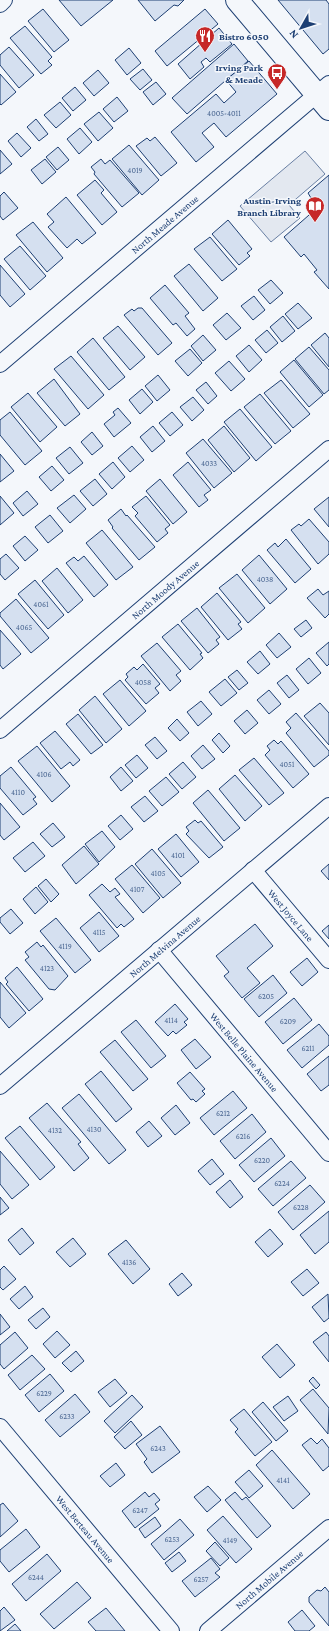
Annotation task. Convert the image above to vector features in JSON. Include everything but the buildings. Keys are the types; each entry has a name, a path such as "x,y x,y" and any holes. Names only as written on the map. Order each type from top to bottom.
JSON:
{"main road":[{"path":"237,0 325,96"}],"street":[{"path":"0,4 4,0"},
{"name":"North Meade Avenue","path":"0,364 325,96"},
{"name":"North Moody Avenue","path":"0,730 329,449"},
{"name":"North Melvina Avenue","path":"0,1086 329,806"},
{"name":"West Joyce Lane","path":"253,870 329,960"},
{"name":"West Belle Plaine Avenue","path":"159,950 329,1153"},
{"name":"West Berteau Avenue","path":"0,1428 171,1631"},
{"name":"North Mobile Avenue","path":"208,1631 329,1528"}],"shaded area":[{"path":"305,151 325,174 289,205 300,218 271,242 240,206"}],"place":[{"name":"Bistro 6050","path":"205,53"},
{"name":"Irving Park & Meade","path":"277,90"},
{"name":"Austin-Irving Branch Library","path":"315,223"}]}
